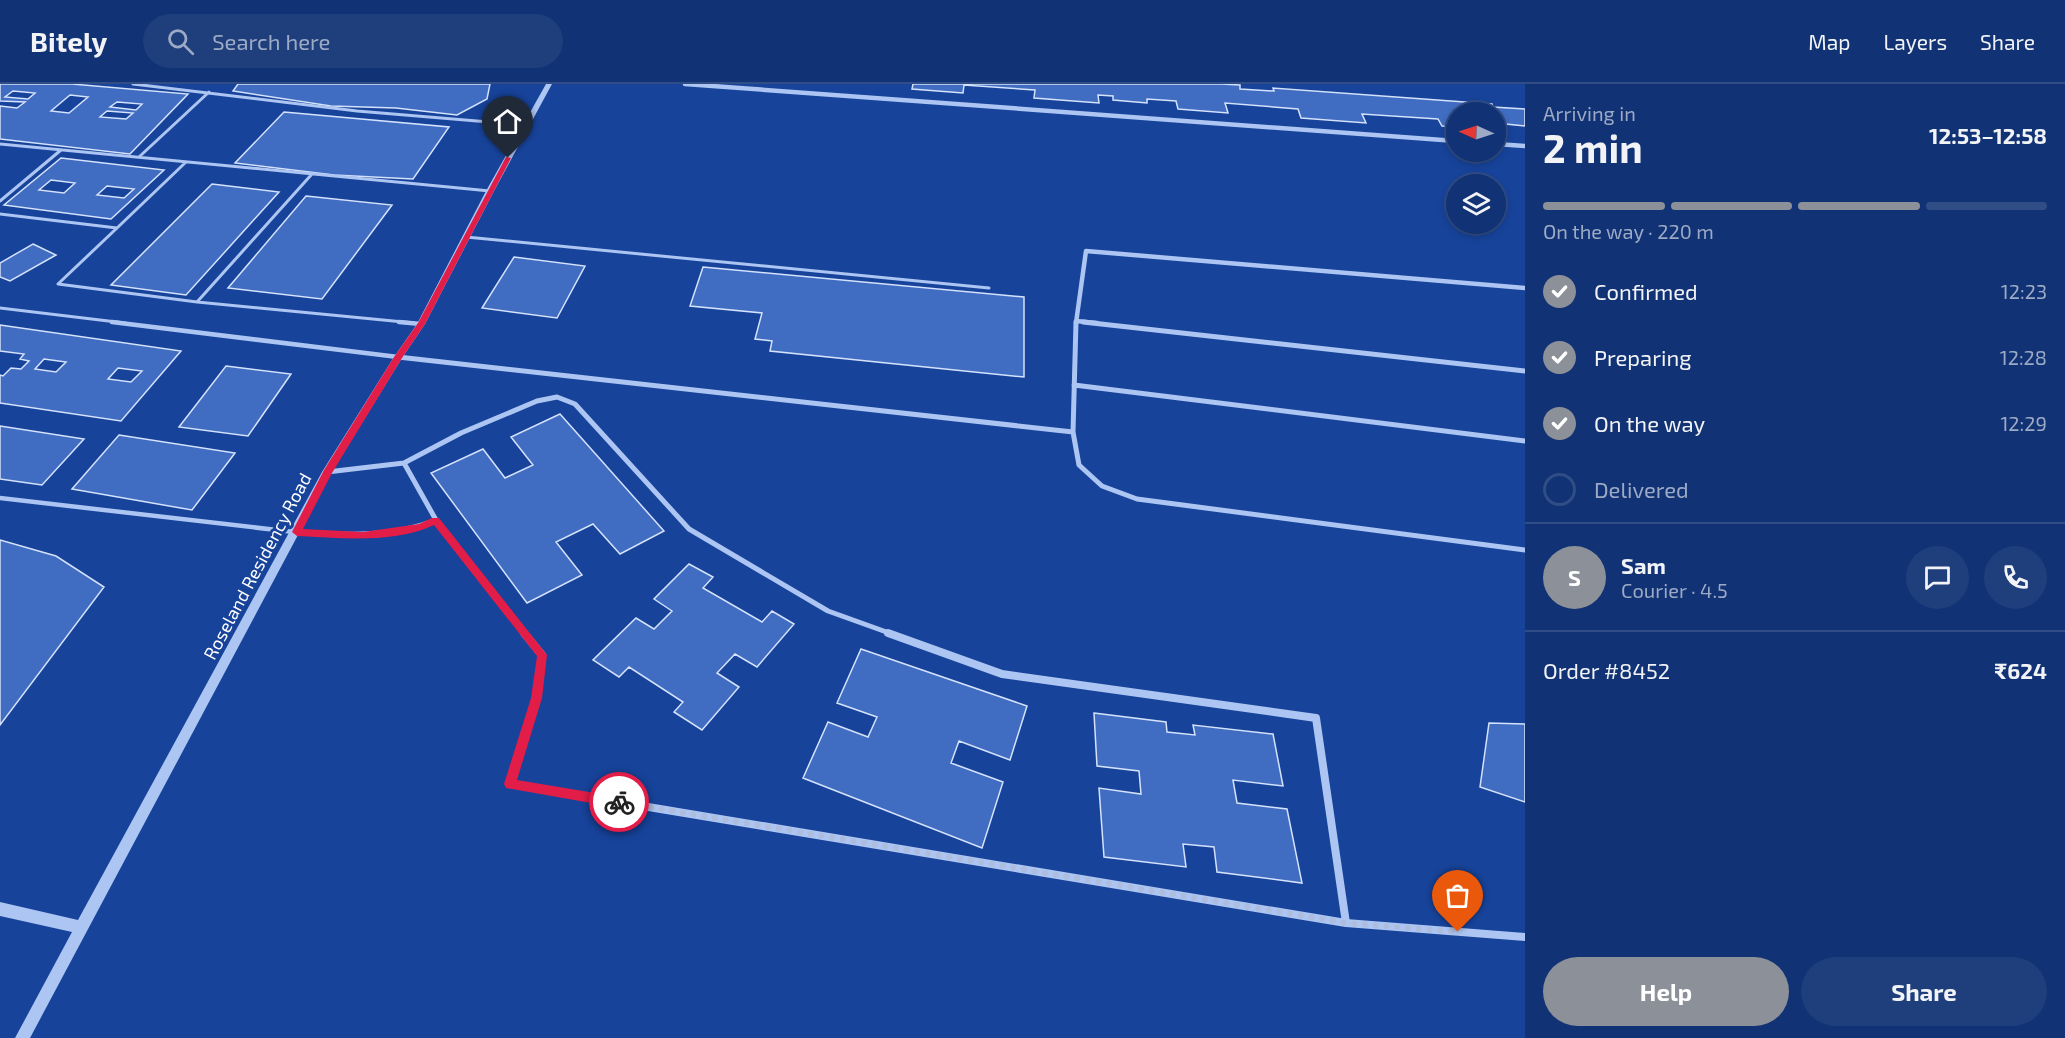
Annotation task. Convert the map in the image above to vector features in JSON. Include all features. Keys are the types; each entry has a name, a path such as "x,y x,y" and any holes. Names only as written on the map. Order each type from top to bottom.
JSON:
{"street":[{"name":"Roseland Residency Road","path":"22,1038 297,532 327,472 421,324 549,84"},
{"path":"685,84 1446,140"},
{"path":"1506,145 1525,146"},
{"path":"1525,288 1086,251 1076,321 1073,432 1079,465 1102,486 1137,499 1525,550"},
{"path":"1076,321 1525,371"},
{"path":"398,357 1073,432"},
{"path":"1074,385 1525,441"},
{"path":"327,472 404,463 461,433 537,401 557,397 575,404 689,529 828,611 1002,674 1316,718 1346,923"},
{"path":"404,463 436,520 542,655 537,698 510,784 1346,923 1525,937"},
{"path":"297,532 363,536 420,527 436,520"},
{"path":"0,909 82,928"}],"lane":[{"path":"133,84 357,111 526,125"},
{"path":"139,157 209,92"},
{"path":"0,144 490,191"},
{"path":"0,201 61,150"},
{"path":"186,162 58,284 197,302 421,324"},
{"path":"197,302 312,174"},
{"path":"0,214 117,228"},
{"path":"466,237 989,288"},
{"path":"0,308 398,357"},
{"path":"0,498 297,532"}],"building":[{"path":"0,84 72,84 188,94 130,154 0,139 0,106 17,108 25,102 0,101","holes":["13,91 35,93 28,99 5,97","70,95 88,97 69,113 51,111","117,102 142,104 136,110 110,107","107,111 133,113 126,119 100,117"]},
{"path":"238,84 490,84 487,99 457,115 396,108 331,106 233,91"},
{"path":"913,84 1222,84 1240,85 1240,89 1274,91 1273,88 1465,102 1446,102 1446,126 1442,126 1438,119 1362,114 1366,123 1301,118 1298,109 1225,103 1228,113 1178,109 1176,101 1147,99 1147,103 1113,100 1113,96 1098,95 1099,103 1034,98 1035,90 964,85 963,93 912,89"},
{"path":"1506,108 1525,109 1525,126 1506,124"},
{"path":"284,112 449,127 413,179 334,175 235,163"},
{"path":"61,158 164,170 111,219 4,205","holes":["51,180 75,183 64,193 39,190","107,186 134,189 124,198 97,195"]},
{"path":"212,184 279,192 186,295 111,285"},
{"path":"306,196 392,205 322,299 228,288"},
{"path":"33,244 56,255 10,281 0,277 0,263"},
{"path":"514,257 585,266 557,318 482,308"},
{"path":"703,267 1024,297 1024,377 770,351 772,341 755,339 762,313 690,306"},
{"path":"0,325 181,351 121,421 0,403 0,375 3,376 11,368 21,369 29,361 20,359 24,354 0,351","holes":["44,359 66,362 56,372 35,369","118,368 142,371 131,382 108,379"]},
{"path":"226,366 291,374 248,436 179,427"},
{"path":"560,414 664,531 620,554 593,524 556,542 582,575 527,603 431,473 483,449 505,478 533,465 511,437"},
{"path":"0,426 84,439 42,485 0,479"},
{"path":"119,435 235,453 192,510 72,489"},
{"path":"0,540 56,556 104,587 0,725"},
{"path":"689,564 713,577 703,588 762,622 772,611 794,624 757,667 735,654 717,673 739,687 702,730 674,712 683,702 629,667 619,677 593,660 636,618 654,629 672,611 654,599"},
{"path":"861,649 1027,706 1010,760 959,741 951,763 1003,782 982,848 803,778 828,722 868,737 877,717 837,703"},
{"path":"1094,713 1166,722 1167,732 1195,735 1193,725 1273,734 1283,786 1233,780 1237,803 1287,809 1302,883 1217,872 1214,847 1183,844 1186,867 1104,857 1099,788 1141,794 1139,771 1097,766"},
{"path":"1489,723 1525,724 1525,802 1480,787"}],"way so far":[{"path":"619,802 1346,923 1458,932"}],"route":[{"path":"508,158 421,324 327,472 297,532 363,536 420,527 436,520 542,655 537,698 510,784 619,802"}]}
